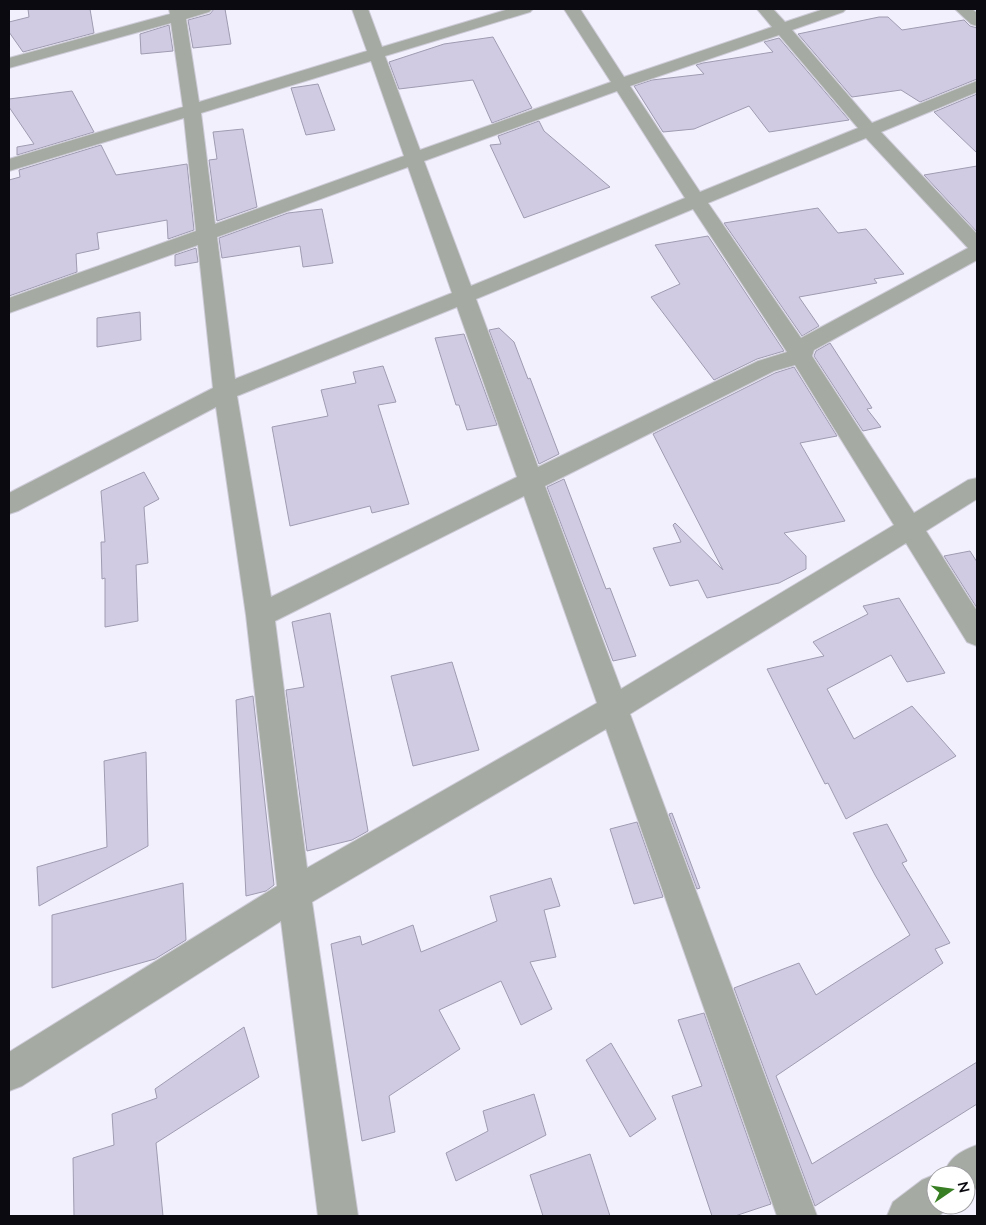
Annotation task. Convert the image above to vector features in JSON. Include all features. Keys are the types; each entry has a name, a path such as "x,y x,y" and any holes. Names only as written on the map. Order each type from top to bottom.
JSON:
{"street":[{"path":"360,9 797,1216"},
{"path":"9,165 525,9"},
{"path":"572,9 696,200 801,356 977,634"},
{"path":"765,9 869,130 977,246"},
{"path":"9,306 620,84 838,9"},
{"path":"963,9 977,21"},
{"path":"9,63 186,11 192,110 225,392 260,615 294,894 338,1216"},
{"path":"9,504 225,392 977,86"},
{"path":"801,356 804,346 977,252"},
{"path":"260,615 766,366 801,356"},
{"path":"9,1073 294,894 613,709 908,527 977,487"},
{"path":"907,1216 926,1202"}],"building":[{"path":"28,9 90,9 94,33 23,52 9,32 9,22 29,17"},
{"path":"214,9 225,9 231,44 193,48 188,20 210,14"},
{"path":"879,17 888,17 902,30 964,20 970,26 977,28 977,79 920,102 901,90 852,97 798,34"},
{"path":"169,25 173,51 141,54 140,34"},
{"path":"493,37 532,108 492,123 473,80 399,89 389,62 444,44"},
{"path":"779,38 849,120 769,132 749,106 694,129 663,132 634,86 652,80 704,74 696,65 703,63 773,52 764,42"},
{"path":"318,84 335,130 306,135 291,88"},
{"path":"72,91 94,132 17,155 17,147 34,144 9,107 9,99"},
{"path":"977,94 977,153 934,112"},
{"path":"539,121 544,131 610,187 524,218 490,145 501,144 498,136"},
{"path":"243,129 257,207 217,221 209,160 217,159 213,132"},
{"path":"101,145 116,175 187,164 194,230 168,239 167,220 97,233 99,249 76,254 77,272 9,296 9,180 20,177 19,170"},
{"path":"977,166 977,232 924,175"},
{"path":"818,208 838,233 866,229 904,274 874,279 877,283 799,297 819,326 802,336 724,223"},
{"path":"322,209 333,263 303,267 300,246 222,258 219,238 288,213"},
{"path":"708,236 784,351 757,359 714,380 651,297 680,284 655,245"},
{"path":"196,248 198,262 175,266 175,255"},
{"path":"140,312 141,340 97,347 97,318"},
{"path":"499,328 514,342 559,454 539,464 489,330"},
{"path":"464,334 497,425 467,430 459,405 456,405 435,338"},
{"path":"830,343 872,408 867,409 881,427 863,431 814,356 816,351"},
{"path":"383,366 396,402 378,405 409,504 372,513 370,506 290,526 272,427 328,416 321,390 356,383 353,372"},
{"path":"794,367 837,436 800,443 845,521 784,533 806,556 806,569 779,583 707,598 698,580 670,586 653,548 681,542 673,525 675,523 723,570 653,434 775,373"},
{"path":"144,472 159,499 144,507 148,563 136,565 138,621 105,627 105,578 102,579 101,542 105,542 101,491"},
{"path":"564,479 606,589 610,588 636,656 613,661 547,487"},
{"path":"970,551 977,562 977,608 944,556"},
{"path":"899,598 945,673 907,682 891,655 827,689 854,739 912,706 956,756 846,819 828,783 825,784 767,669 824,656 813,642 868,614 863,606"},
{"path":"330,613 368,831 352,840 307,851 286,690 304,687 292,622"},
{"path":"452,662 479,750 413,766 391,676"},
{"path":"253,696 274,885 266,891 246,896 236,700"},
{"path":"146,752 148,846 39,906 37,867 107,847 104,761"},
{"path":"672,813 700,888 697,889 669,814"},
{"path":"637,822 663,897 634,904 610,829"},
{"path":"887,824 907,861 902,863 950,943 935,949 943,963 776,1076 812,1164 977,1062 977,1104 815,1206 734,988 799,963 816,995 910,935 853,833"},
{"path":"551,878 560,906 544,910 556,957 530,962 552,1009 521,1025 501,981 439,1010 460,1049 389,1096 395,1132 362,1141 331,944 360,936 362,945 413,925 421,952 497,921 490,896"},
{"path":"183,883 186,940 155,959 52,988 52,915"},
{"path":"704,1013 771,1204 735,1216 712,1216 672,1096 702,1086 678,1020"},
{"path":"244,1027 259,1077 156,1143 163,1216 74,1216 73,1158 114,1145 112,1114 157,1098 155,1089"},
{"path":"611,1043 656,1119 630,1137 586,1060"},
{"path":"534,1094 546,1135 456,1181 446,1153 488,1131 483,1111"},
{"path":"590,1154 610,1216 543,1216 530,1175"}]}
